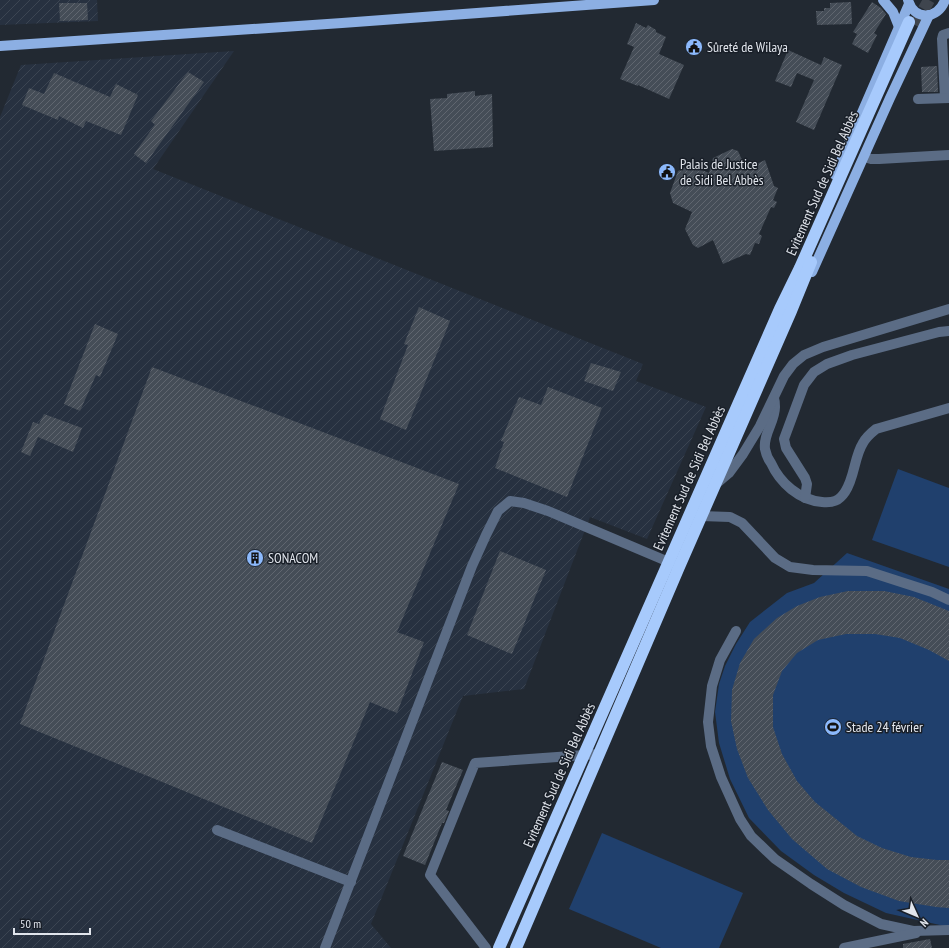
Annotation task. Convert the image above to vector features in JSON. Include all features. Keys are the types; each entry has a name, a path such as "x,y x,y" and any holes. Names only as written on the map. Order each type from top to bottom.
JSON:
{"highway":[{"name":"Evitement Sud de Sidi Bel Abbès","path":"499,948 584,755 705,499 786,310 881,98 907,25"},
{"name":"Evitement Sud de Sidi Bel Abbès","path":"516,948 599,754 674,564"}],"main road":[{"path":"0,46 654,0"},
{"path":"883,0 892,12 907,25"},
{"path":"786,310 787,286 907,25 908,1"},
{"path":"908,1 912,9 923,15 935,13 946,2"},
{"path":"786,310 801,296 929,15"}],"street":[{"path":"918,99 947,98 942,39 944,35 949,33"},
{"path":"864,157 879,159 949,155"},
{"path":"949,309 823,347 804,355 793,364 784,376 760,426 743,454 729,473 705,499 730,517 742,523 775,558 790,567 813,570 867,571 932,592 949,600"},
{"path":"805,498 807,484 805,478 786,448 784,439 804,386 814,372 827,364 852,355 939,332 949,331"},
{"path":"774,396 776,408 766,438 765,448 767,457 782,481 790,489 805,498 815,502 825,503 832,503 838,500 845,491 851,479 863,443 876,429 949,408"},
{"path":"325,948 472,566 498,511 510,501 524,503 548,511 674,564"},
{"path":"736,631 720,660 712,686 708,722 711,746 721,777 740,819 751,836 775,859 844,905 881,924 913,931 949,930"},
{"path":"486,948 430,876 475,763 599,754"},
{"path":"218,830 351,882"},
{"path":"844,948 929,930"}],"shaded area":[{"path":"0,0 97,0 98,21 0,25"},
{"path":"234,51 153,169 643,364 636,381 706,407 647,539 590,517 524,689 463,696 371,924 391,948 0,948 0,117 21,65"},
{"path":"898,469 949,488 949,567 872,540"},
{"name":"Stade 24 février","path":"847,553 949,589 949,927 886,913 844,893 814,875 781,851 749,818 730,779 719,743 715,712 719,684 725,666 736,644 750,622 787,593 814,583"},
{"path":"602,833 743,893 719,948 661,948 569,909"}],"building":[{"path":"851,2 852,24 817,25 816,11 824,11 824,8 830,8 830,3"},
{"path":"872,2 881,8 886,14 874,33 877,35 868,53 852,44 857,34 853,32"},
{"path":"59,3 87,3 88,20 60,21"},
{"path":"636,23 646,28 648,25 656,30 656,32 666,37 659,54 684,65 669,99 638,85 620,79 634,47 627,44"},
{"path":"788,50 821,65 824,57 842,65 814,130 796,122 814,80 797,73 791,87 775,81"},
{"path":"937,66 938,92 922,92 921,67"},
{"path":"188,72 204,82 146,163 134,154 155,125 151,121"},
{"path":"54,73 110,97 116,84 138,95 121,135 86,121 83,128 59,116 58,120 22,105 29,88 44,94"},
{"path":"475,91 475,96 492,94 493,147 434,151 430,99 447,98 447,94"},
{"path":"732,149 738,151 746,169 765,160 774,186 778,188 773,200 777,202 774,208 771,207 759,234 762,236 759,244 755,243 750,255 746,254 723,264 713,240 698,248 693,245 685,229 692,212 673,203 670,193 678,171 690,165 709,173 713,158"},
{"path":"419,307 450,321 406,430 380,419 408,345 404,344"},
{"path":"95,324 118,334 100,377 96,375 80,411 64,404"},
{"path":"591,363 621,372 613,391 584,381"},
{"name":"SONACOM","path":"152,367 459,484 397,632 424,642 397,713 370,702 312,843 20,724"},
{"path":"548,387 602,408 567,497 495,468 504,442 501,441 519,397 541,405"},
{"path":"44,414 82,428 73,452 38,437 30,456 21,452 33,422 39,424"},
{"path":"500,551 546,570 512,654 467,635"},
{"path":"848,591 884,591 914,597 949,611 949,661 929,650 900,638 875,634 846,634 818,640 797,653 782,671 773,695 773,727 782,754 797,781 815,802 857,836 882,848 911,857 949,860 949,908 899,901 861,887 827,869 792,839 768,810 748,778 737,749 731,721 732,690 740,663 754,639 777,618 797,606 820,597"},
{"path":"442,762 463,770 446,810 449,811 444,823 442,823 425,865 403,856"},
{"path":"930,939 932,948 903,948 903,944"}],"tunnel":[{"path":"915,25 929,0"}],"place":[{"name":"Sûreté de Wilaya","path":"694,47"},
{"name":"Palais de Justice de Sidi Bel Abbès","path":"667,172"},
{"name":"SONACOM","path":"255,558"},
{"name":"Stade 24 février","path":"833,727"}]}
